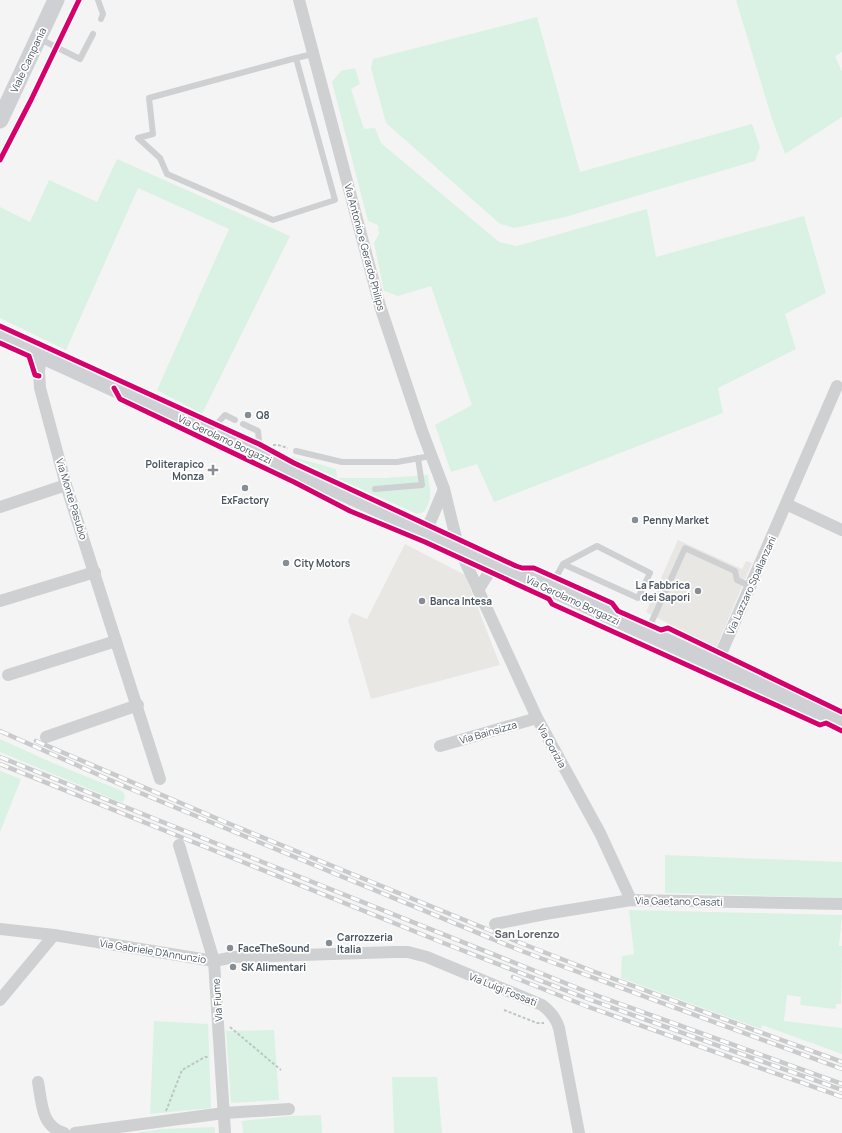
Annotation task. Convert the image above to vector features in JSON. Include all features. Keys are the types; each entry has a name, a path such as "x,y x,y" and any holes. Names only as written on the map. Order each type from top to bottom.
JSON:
{"main road":[{"name":"Viale Campania","path":"0,120 56,0"},
{"name":"Via Gerolamo Borgazzi","path":"0,334 41,355 209,432 259,447 458,546 646,634 842,723"}],"street":[{"name":"Via Antonio e Gerardo Philips","path":"299,0 380,306 431,456 444,489 458,546"},
{"name":"Via Monte Pasubio","path":"41,355 39,371 40,388 66,485 160,778"},
{"name":"Via Lazzaro Spallanzani","path":"716,665 837,386"},
{"path":"0,507 66,485"},
{"path":"420,528 429,523 431,520 444,489"},
{"path":"786,504 842,530"},
{"name":"Via Gorizia","path":"458,546 537,718 600,833 631,900"},
{"path":"478,590 495,563"},
{"path":"0,601 95,572"},
{"path":"8,675 116,641"},
{"path":"46,737 138,706"},
{"name":"Via Bainsizza","path":"440,746 537,718"},
{"name":"Via Fiume","path":"179,845 214,961 225,1133"},
{"name":"Via Gaetano Casati","path":"495,924 631,900 842,904"},
{"name":"Via Gabriele D'Annunzio","path":"0,929 54,935 214,961 234,957 395,952 408,952 427,957"},
{"path":"0,1000 54,935"},
{"name":"Via Luigi Fossati","path":"427,957 542,1005 552,1014 557,1023 579,1133"},
{"path":"38,1082 43,1110 47,1122 56,1130 64,1133"},
{"path":"74,1133 224,1113 289,1109"}],"lane":[{"path":"98,0 104,14 101,19"},
{"path":"38,38 80,59 93,34"},
{"path":"296,58 335,200 273,220 167,174 160,158 138,138 153,134 149,98 296,58 313,54"},
{"path":"209,432 225,415 235,420"},
{"path":"243,424 258,431 259,447"},
{"path":"296,451 342,462 397,462 431,456"},
{"path":"375,489 422,485 418,458"},
{"path":"550,589 563,564 597,546 650,573 638,598 563,564"},
{"path":"646,634 685,548 736,571 737,580 750,586"}],"path":[{"path":"259,447 296,451"},
{"path":"504,1010 537,1023 557,1023"},
{"path":"218,1022 230,1027 281,1070"},
{"path":"162,1121 182,1070 205,1057"}],"shaded area":[{"path":"678,540 742,569 746,561 752,563 716,648 646,612"},
{"path":"405,544 465,575 500,665 371,699 348,620 352,613 367,619"}],"green space":[{"path":"736,0 842,0 842,52 835,56 842,72 842,117 785,154 772,119"},
{"path":"537,17 580,172 752,124 760,147 755,161 565,217 514,228 500,224 386,123 371,68 373,59"},
{"path":"355,68 360,84 351,89 364,129 375,128 381,143 499,242 517,246 647,209 656,257 804,216 826,293 785,314 796,349 718,388 723,413 494,502 477,464 451,472 435,425 472,405 431,286 398,296 384,291 374,243 379,234 378,225 368,221 332,82 341,71"},
{"path":"117,159 290,236 202,414 157,390 229,229 138,188 66,350 0,318 0,207 30,222 49,180 97,202"},
{"path":"290,456 336,469 337,478 385,478 428,475 430,490 429,503 424,512 417,514 296,460"},
{"path":"0,739 53,763 122,791 125,796 123,803 0,752"},
{"path":"0,771 21,779 0,832"},
{"path":"665,855 842,862 842,898 665,893"},
{"path":"629,910 842,915 839,946 842,946 841,1004 836,1004 836,1009 800,1005 801,997 787,995 784,1021 842,1028 842,1054 762,1025 761,1029 621,978 622,956 634,954"},
{"path":"154,1021 208,1024 211,1108 150,1114"},
{"path":"274,1030 279,1100 231,1103 226,1031"},
{"path":"392,1077 437,1077 442,1133 394,1133"},
{"path":"321,1115 322,1133 243,1133 242,1121 290,1116"},
{"path":"215,1127 215,1133 136,1133 162,1129"}],"railway":[{"path":"0,731 126,787 519,950 842,1069"},
{"path":"36,741 225,822 523,944 595,972 842,1062"},
{"path":"0,757 590,993 842,1084"},
{"path":"0,764 441,942 588,999 842,1090"},
{"path":"513,977 586,1006 842,1097"}],"cycle path":[{"path":"0,160 31,100 79,0"},
{"path":"0,326 259,444 294,463 516,566 522,568 534,568 612,603 618,611 661,630 668,628 842,712"},
{"path":"0,343 29,356 35,375 39,376"},
{"path":"114,388 120,399 294,482 350,511 425,542 549,599 552,604 820,725 826,723 842,731"}],"place":[{"name":"Q8","path":"248,415"},
{"name":"Politerapico Monza","path":"213,470"},
{"name":"ExFactory","path":"245,488"},
{"name":"Penny Market","path":"635,520"},
{"name":"City Motors","path":"286,563"},
{"name":"La Fabbrica dei Sapori","path":"698,591"},
{"name":"Banca Intesa","path":"422,601"},
{"name":"Carrozzeria Italia","path":"329,943"},
{"name":"FaceTheSound","path":"230,948"},
{"name":"SK Alimentari","path":"233,967"}],"district":[{"name":"San Lorenzo","path":"527,933"}]}
